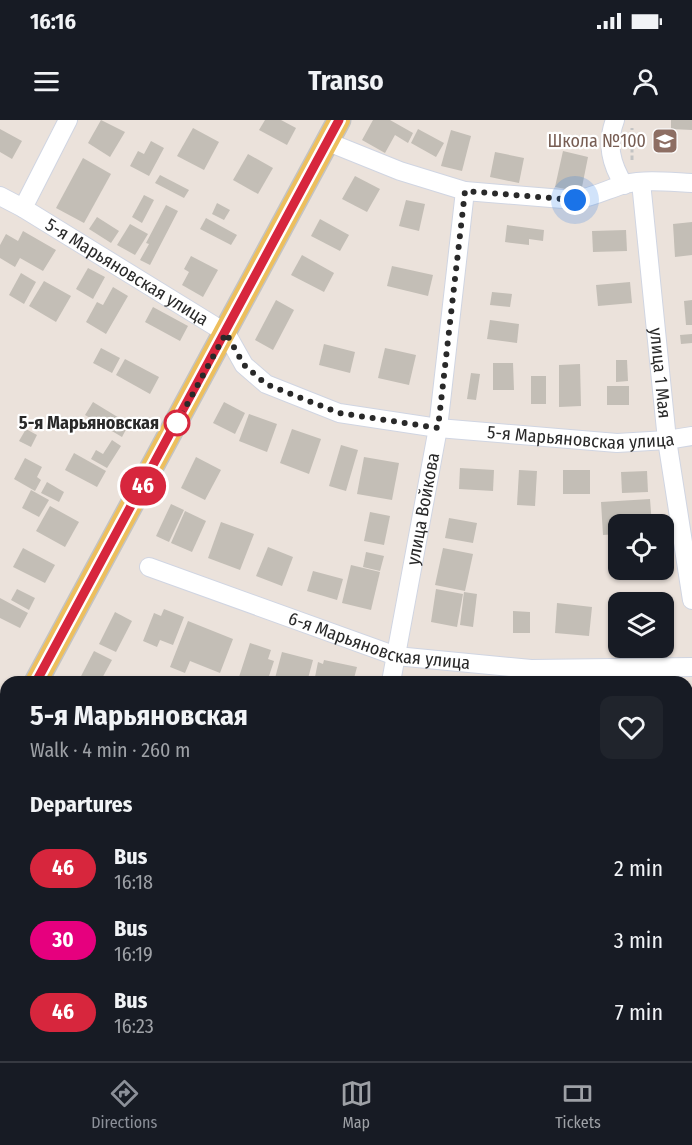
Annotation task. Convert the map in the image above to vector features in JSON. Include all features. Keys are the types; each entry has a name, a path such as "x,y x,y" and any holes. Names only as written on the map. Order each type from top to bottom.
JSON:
{"main road":[{"path":"39,676 339,120"}],"street":[{"path":"23,208 68,120"},
{"name":"улица 1 Мая","path":"615,120 609,144 612,158 632,183 667,441 692,600"},
{"path":"328,142 400,171 465,191 575,200 592,198 632,183 692,183"},
{"name":"улица Войкова","path":"392,676 438,428 465,191"},
{"name":"5-я Марьяновская улица","path":"0,196 226,333 244,365 266,384 339,413 438,428 617,443 667,441 692,436"},
{"name":"6-я Марьяновская улица","path":"149,567 396,656 531,669 692,667"}],"path":[{"path":"632,120 632,161"}],"building":[{"path":"101,120 125,132 110,157 88,143"},
{"path":"265,120 281,120 296,128 287,145 259,130"},
{"path":"373,120 390,120 413,133 408,143 395,135 385,153 362,140"},
{"path":"671,120 692,120 692,130 671,129"},
{"path":"193,128 219,142 204,170 177,156"},
{"path":"0,129 22,141 12,159 0,152"},
{"path":"418,129 444,143 436,157 411,143"},
{"path":"451,130 471,136 462,171 441,166"},
{"path":"151,141 164,148 149,176 130,166 138,151 144,154"},
{"path":"563,151 588,157 581,192 555,187"},
{"path":"495,152 524,158 519,183 490,177"},
{"path":"248,154 273,168 258,194 233,180"},
{"path":"83,158 111,174 84,223 56,208"},
{"path":"160,175 189,190 184,198 155,183"},
{"path":"355,176 380,189 367,212 342,199"},
{"path":"144,195 154,200 142,223 132,217"},
{"path":"406,200 425,204 419,231 399,226"},
{"path":"217,203 230,210 224,220 212,214"},
{"path":"166,205 178,211 150,265 140,260 149,244 146,243"},
{"path":"97,217 119,231 111,243 89,229"},
{"path":"206,218 237,235 231,245 200,229"},
{"path":"320,219 349,235 340,251 311,236"},
{"path":"692,222 692,255 675,257 673,224"},
{"path":"130,224 148,234 135,255 117,245"},
{"path":"507,225 544,230 543,241 529,239 529,245 505,242"},
{"path":"626,230 627,251 593,252 592,231"},
{"path":"23,231 56,250 43,271 20,258 15,267 0,258 0,245 6,234 18,241"},
{"path":"302,255 334,273 324,292 291,275"},
{"path":"191,256 218,270 203,297 182,285 189,272 184,269"},
{"path":"392,266 433,275 428,296 387,286"},
{"path":"88,268 105,277 93,299 76,289"},
{"path":"21,273 36,282 24,304 9,295"},
{"path":"44,281 71,296 56,322 29,306"},
{"path":"630,282 632,303 598,306 596,285"},
{"path":"113,287 128,296 106,334 86,322 97,302 103,305"},
{"path":"492,292 512,294 510,307 490,305"},
{"path":"276,300 294,310 273,350 255,340"},
{"path":"692,300 692,325 686,325 684,301"},
{"path":"153,307 188,326 180,341 145,322"},
{"path":"490,320 519,324 517,343 487,339"},
{"path":"692,334 692,343 681,344 680,335"},
{"path":"324,344 355,352 350,373 319,365"},
{"path":"101,348 120,358 112,373 93,363"},
{"path":"385,348 416,355 409,385 378,378"},
{"path":"125,359 159,377 150,394 116,375"},
{"path":"616,360 627,360 628,381 616,382"},
{"path":"493,363 513,363 514,390 493,390"},
{"path":"580,364 581,406 559,407 559,365"},
{"path":"471,373 480,374 476,400 467,399"},
{"path":"531,376 546,376 546,404 531,404"},
{"path":"607,386 629,386 629,405 607,405"},
{"path":"93,402 129,424 122,437 85,415"},
{"path":"224,402 245,413 235,434 213,423"},
{"path":"249,414 277,424 267,452 239,441"},
{"path":"26,429 37,435 31,447 19,441"},
{"path":"292,429 321,439 309,474 280,463"},
{"path":"112,440 121,446 107,468 91,459 96,450 103,454"},
{"path":"341,445 358,450 346,491 329,486"},
{"path":"74,453 106,471 97,487 65,470"},
{"path":"196,457 221,470 205,500 181,488"},
{"path":"364,457 399,463 392,500 357,494"},
{"path":"25,458 42,467 37,477 41,480 35,491 14,479"},
{"path":"460,468 494,470 493,491 459,489"},
{"path":"519,470 537,471 535,506 517,505"},
{"path":"563,470 590,470 590,494 563,494"},
{"path":"647,471 648,492 622,493 621,472"},
{"path":"47,482 64,492 59,502 41,493"},
{"path":"31,490 49,500 39,517 22,508"},
{"path":"650,499 651,514 608,514 608,535 603,535 601,502"},
{"path":"171,504 184,510 169,542 156,536"},
{"path":"50,506 79,522 65,547 36,531"},
{"path":"185,511 206,521 192,552 171,543"},
{"path":"370,512 390,516 384,545 364,541"},
{"path":"449,518 477,523 473,543 445,538"},
{"path":"221,522 254,534 240,570 208,558"},
{"path":"268,547 293,557 282,586 256,576"},
{"path":"23,548 55,565 45,583 13,567"},
{"path":"443,548 473,554 465,591 435,585"},
{"path":"366,552 384,556 380,571 363,567"},
{"path":"351,565 380,572 371,610 342,603"},
{"path":"313,571 343,579 337,600 307,591"},
{"path":"17,589 35,598 29,610 11,600"},
{"path":"436,589 463,594 457,627 431,622"},
{"path":"464,592 477,594 473,627 460,625"},
{"path":"0,598 28,613 20,628 0,618"},
{"path":"557,603 592,607 589,636 555,633"},
{"path":"164,609 184,617 173,645 160,640 157,647 143,641 154,613 161,616"},
{"path":"513,611 530,612 530,633 513,633"},
{"path":"115,612 132,621 116,652 99,644"},
{"path":"188,621 233,639 220,673 190,661 185,673 170,667"},
{"path":"250,643 271,650 268,659 274,661 269,676 239,676"},
{"path":"94,651 112,660 103,676 81,676"},
{"path":"282,652 313,660 309,676 276,676"},
{"path":"324,660 357,667 355,676 315,676 318,662 323,664"}],"bus line":[{"name":"46","path":"39,676 339,120"}],"place":[{"name":"Школа №100","path":"665,141"},
{"name":"5-я Марьяновская","path":"177,423"}],"route":[{"path":"177,423 226,333 244,365 266,384 339,413 438,428 465,191 575,200"}]}
